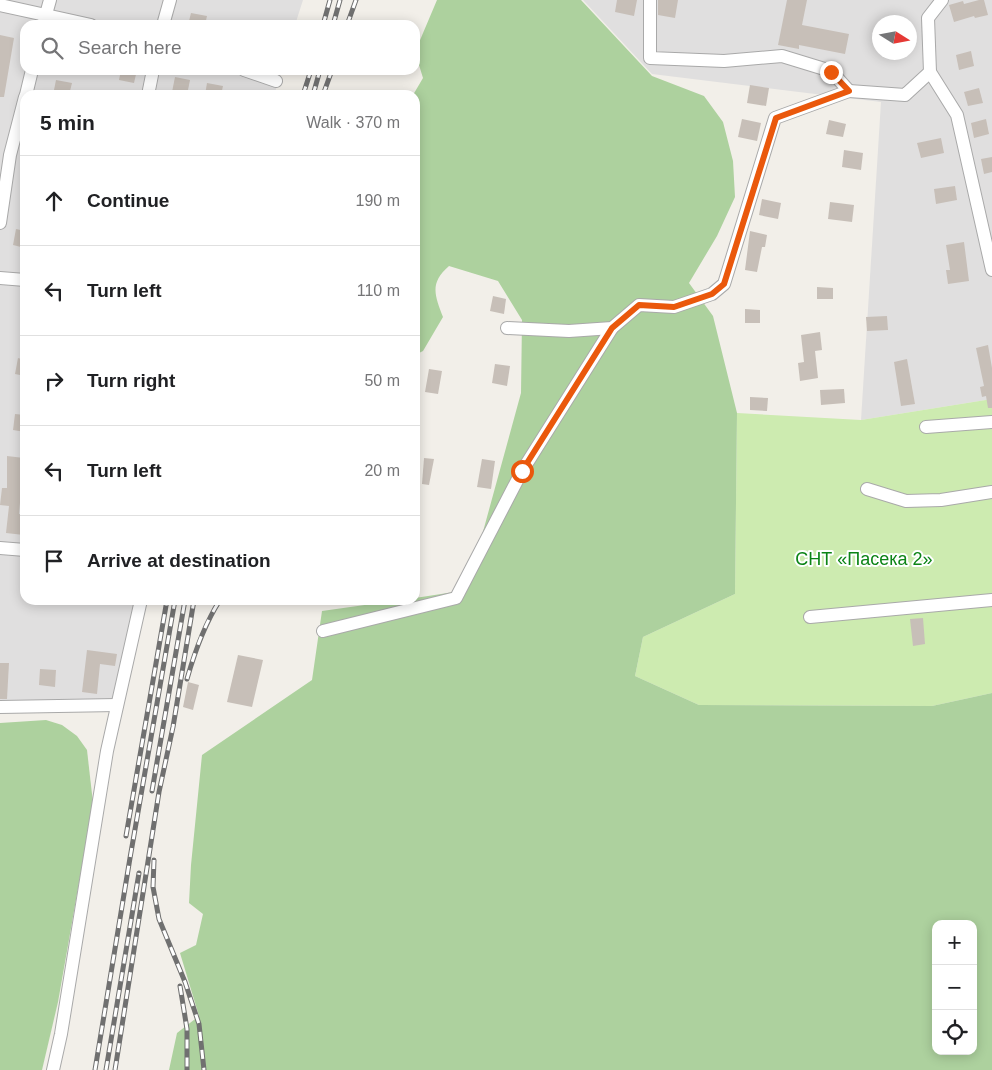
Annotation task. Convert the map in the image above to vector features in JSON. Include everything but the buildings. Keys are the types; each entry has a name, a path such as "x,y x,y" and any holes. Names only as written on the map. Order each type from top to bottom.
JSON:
{"street":[{"path":"0,5 45,20 50,0"},
{"path":"164,20 170,0"},
{"path":"650,0 650,58 724,61 782,56 831,72 849,91"},
{"path":"942,0 928,18 930,72 957,115 992,270"},
{"path":"323,631 456,598 522,471 612,328 639,305 674,307 712,294 724,284 776,118 849,91 905,95 930,72"},
{"path":"27,90 31,75"},
{"path":"149,90 152,75"},
{"path":"259,75 276,81"},
{"path":"0,223 10,155 20,116"},
{"path":"0,278 20,280"},
{"path":"508,328 568,331 612,328"},
{"path":"926,427 992,422"},
{"path":"867,489 906,501 941,500 992,492"},
{"path":"0,548 20,550"},
{"path":"810,617 992,600"},
{"path":"53,1070 61,1034 107,751 140,605"},
{"path":"0,707 117,705"}],"shaded area":[{"path":"0,0 303,0 297,20 20,20 20,75 280,75 276,90 20,90 20,605 134,605 114,711 0,711"},
{"path":"583,0 992,0 992,399 861,420 881,102 652,74"}],"green space":[{"path":"437,0 581,0 652,76 704,96 723,122 733,161 735,197 717,236 689,283 713,316 737,413 735,594 643,637 635,676 699,705 932,706 992,693 992,1070 169,1070 177,1033 199,1016 180,953 196,945 203,914 189,903 202,755 312,680 322,611 365,605 420,605 420,597 467,590 521,393 522,320 498,281 449,266 438,278 436,284 436,296 443,317 423,351 420,352 420,90 416,90 423,78 420,68 420,40"},
{"name":"СНТ «Пасека 2»","path":"992,399 992,693 932,706 699,705 635,676 643,637 735,594 737,413 861,420"},
{"path":"46,720 62,725 77,736 87,750 93,803 58,1002 42,1070 0,1070 0,723"}],"railway":[{"path":"324,20 330,0"},
{"path":"334,20 340,0"},
{"path":"349,20 356,0"},
{"path":"305,90 309,75"},
{"path":"314,90 319,75"},
{"path":"325,90 330,75"},
{"path":"126,836 166,605"},
{"path":"95,1070 174,605"},
{"path":"152,791 184,605"},
{"path":"115,1070 159,792 173,727 193,605"},
{"path":"187,679 200,638 217,605"},
{"path":"154,860 153,887 159,919 185,982 199,1024 204,1070"},
{"path":"106,1070 139,873"},
{"path":"180,986 187,1029 187,1070"}],"route":[{"path":"522,471 612,328 639,305 674,307 712,294 724,284 776,118 849,91 831,72"}]}
